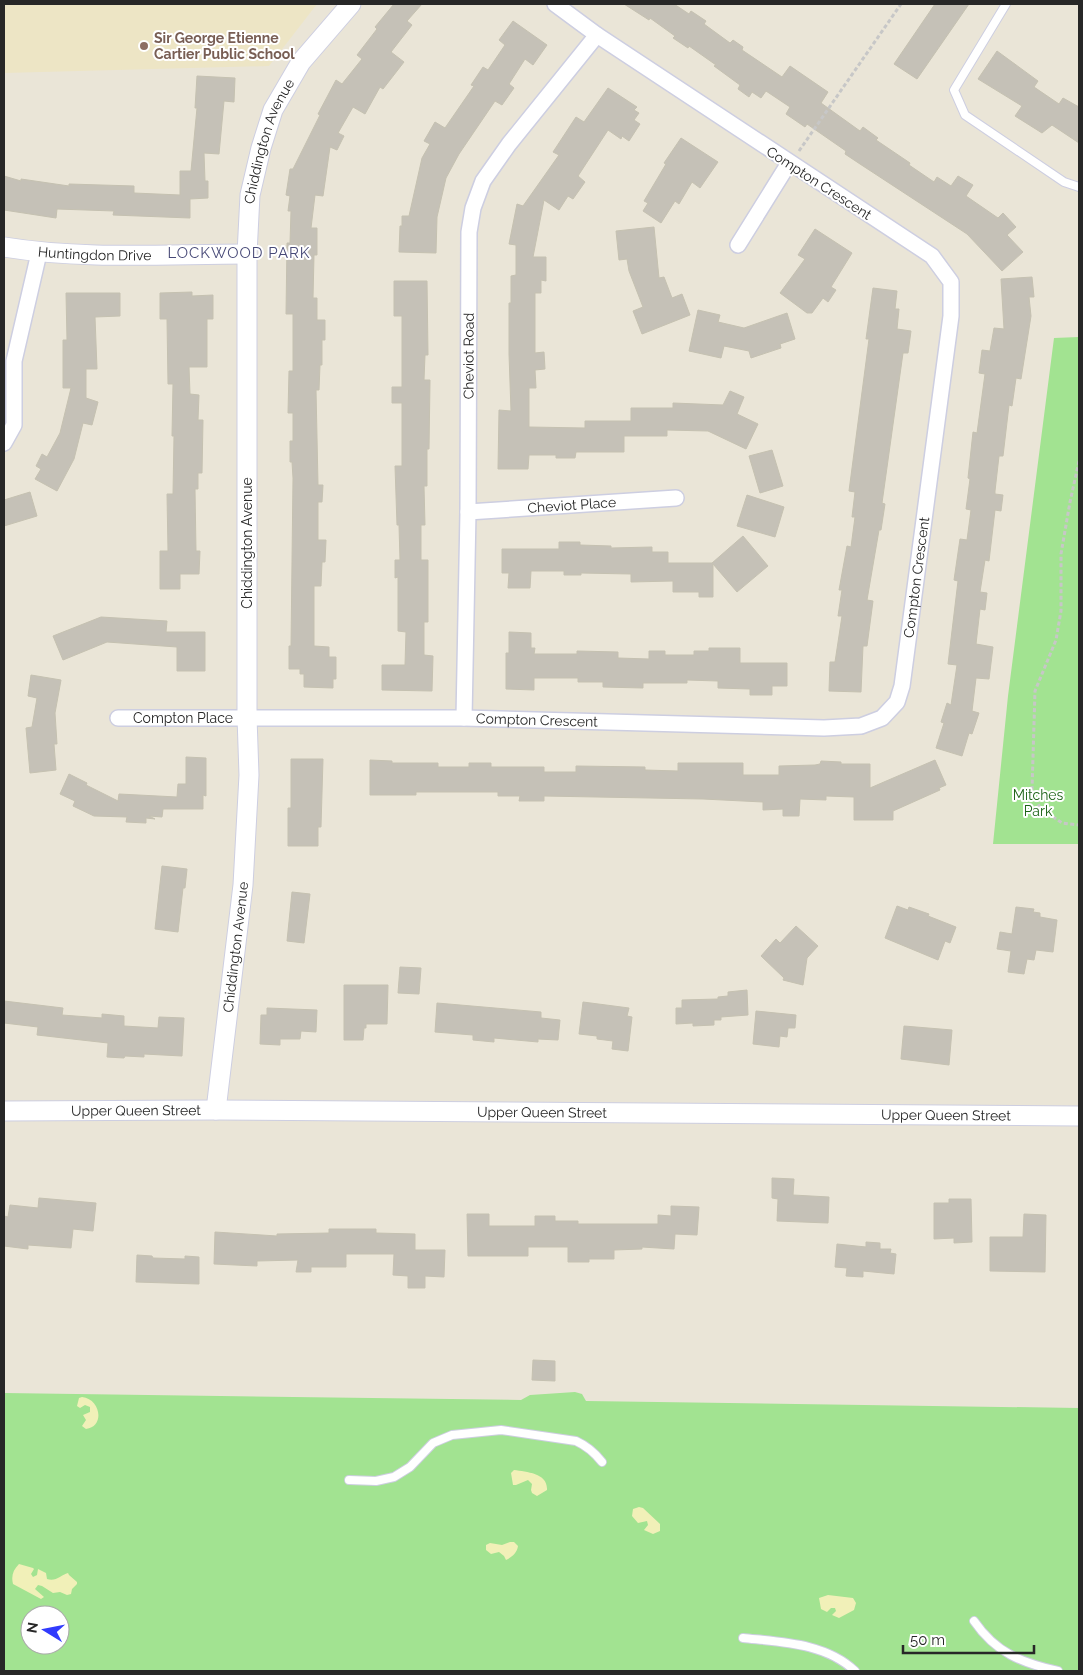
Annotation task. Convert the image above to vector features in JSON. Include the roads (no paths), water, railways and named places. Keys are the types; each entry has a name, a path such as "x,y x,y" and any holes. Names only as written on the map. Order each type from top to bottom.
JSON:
{"street":[{"name":"Chiddington Avenue","path":"216,1110 242,885 249,775 247,717 247,254 250,195 261,148 273,110 301,62 351,4"},
{"name":"Compton Crescent","path":"247,717 464,718 824,728 861,726 882,718 897,702 902,686 951,316 951,282 932,256 793,159 597,35 555,4"},
{"name":"Cheviot Road","path":"464,718 468,512 469,232 472,208 483,181 509,144 597,35"},
{"path":"738,245 793,159"},
{"name":"Huntingdon Drive","path":"4,247 39,253 117,255 247,254"},
{"path":"4,443 14,425 14,361 39,253"},
{"name":"Cheviot Place","path":"468,512 676,498"},
{"name":"Compton Place","path":"118,718 247,717"},
{"name":"Upper Queen Street","path":"4,1111 216,1110 1079,1116"}],"lane":[{"path":"1006,4 954,90 965,115 1064,182 1079,187"},
{"path":"349,1480 386,1480 410,1467 429,1447 442,1439 463,1434 501,1430 528,1435 557,1437 576,1442 584,1445 602,1462"},
{"path":"974,1621 983,1634 1005,1653 1032,1665 1058,1671"},
{"path":"743,1638 798,1644 835,1656 855,1671"}],"place":[{"name":"Sir George Etienne Cartier Public School","path":"144,46"}],"district":[{"name":"LOCKWOOD PARK","path":"239,253"}],"park label":[{"name":"Mitches Park","path":"1038,804"}]}
